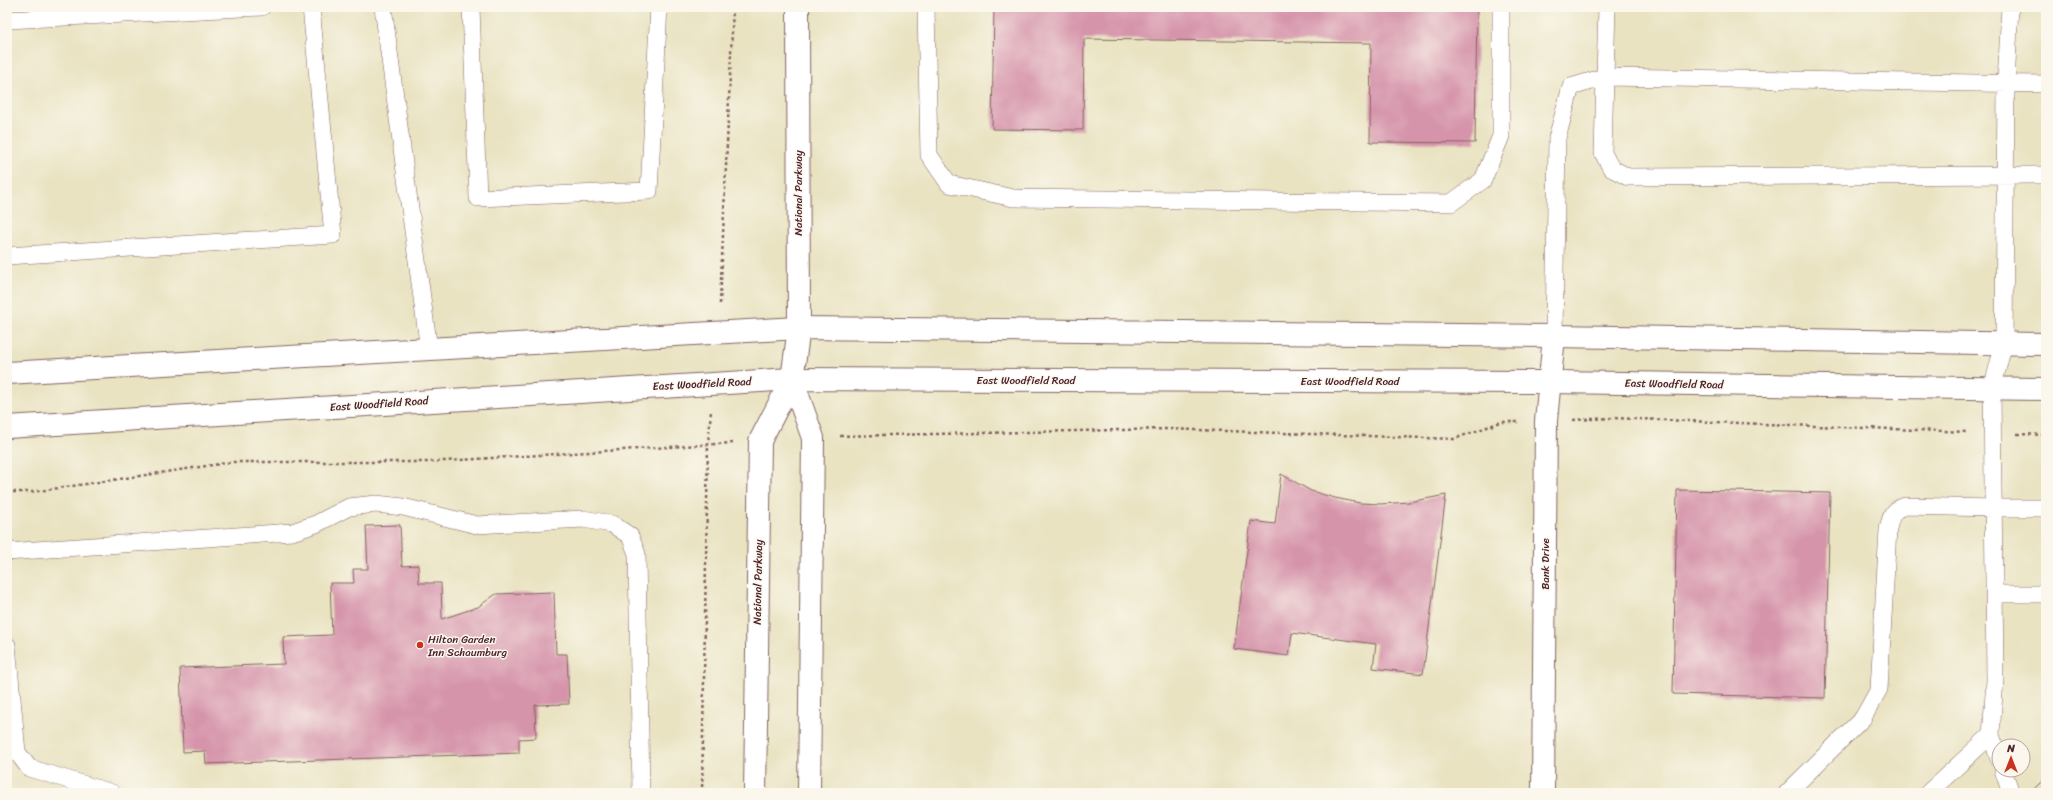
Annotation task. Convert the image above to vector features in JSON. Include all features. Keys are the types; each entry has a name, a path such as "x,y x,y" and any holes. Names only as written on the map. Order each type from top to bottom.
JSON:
{"street":[{"name":"National Parkway","path":"755,793 760,441 792,379 799,328 798,7"},
{"path":"7,373 799,328 1554,336 2046,344"},
{"name":"Bank Drive","path":"1543,793 1546,421 1554,336"},
{"name":"National Parkway","path":"792,379 812,438 809,793"},
{"name":"East Woodfield Road","path":"7,427 792,379 1550,382 2046,389"}],"lane":[{"path":"7,20 262,7"},
{"path":"7,256 333,235 311,7"},
{"path":"383,7 429,350"},
{"path":"471,7 478,198 649,190 659,7"},
{"path":"926,7 929,155 949,184 1013,198 1451,203 1483,180 1501,136 1501,7"},
{"path":"1607,7 1603,153 1611,168 1628,177 2046,175"},
{"path":"1992,738 1995,680 1992,389 2004,343 2006,83 2010,7"},
{"path":"1554,336 1557,138 1571,87 1605,76 2046,84"},
{"path":"7,552 292,532 316,524 349,507 376,504 403,507 477,525 583,519 612,524 630,536 637,554 641,793"},
{"path":"1787,793 1863,718 1879,689 1888,529 1891,515 1896,508 1905,506 2046,508"},
{"path":"1994,594 2046,594"},
{"path":"7,645 17,752 29,768 112,793"},
{"path":"1928,793 1991,735"},
{"path":"2006,778 2011,793"}],"path":[{"path":"722,279 733,7"},
{"path":"858,435 1168,429 1454,438 1501,422 1612,418 2046,435"},
{"path":"7,492 32,492 233,462 428,462 708,444 702,793"}],"building":[{"path":"994,7 1477,7 1475,143 1370,142 1371,43 1084,39 1083,130 992,129"},
{"path":"1281,474 1311,491 1360,503 1380,504 1409,502 1446,495 1423,674 1373,668 1376,644 1292,633 1289,656 1234,649 1251,521 1275,524"},
{"path":"1677,490 1830,493 1825,698 1673,694"},
{"name":"Hilton Garden Inn Schaumburg","path":"400,525 402,566 418,565 419,583 441,583 442,619 478,607 496,594 554,592 556,654 567,654 569,704 535,705 536,738 519,739 519,753 206,764 205,751 183,752 180,668 284,664 283,637 332,635 330,583 354,583 353,569 368,569 366,526"},
{"path":"2046,777 2046,793 2030,793"}],"place":[{"name":"Hilton Garden Inn Schaumburg","path":"420,645"}]}
